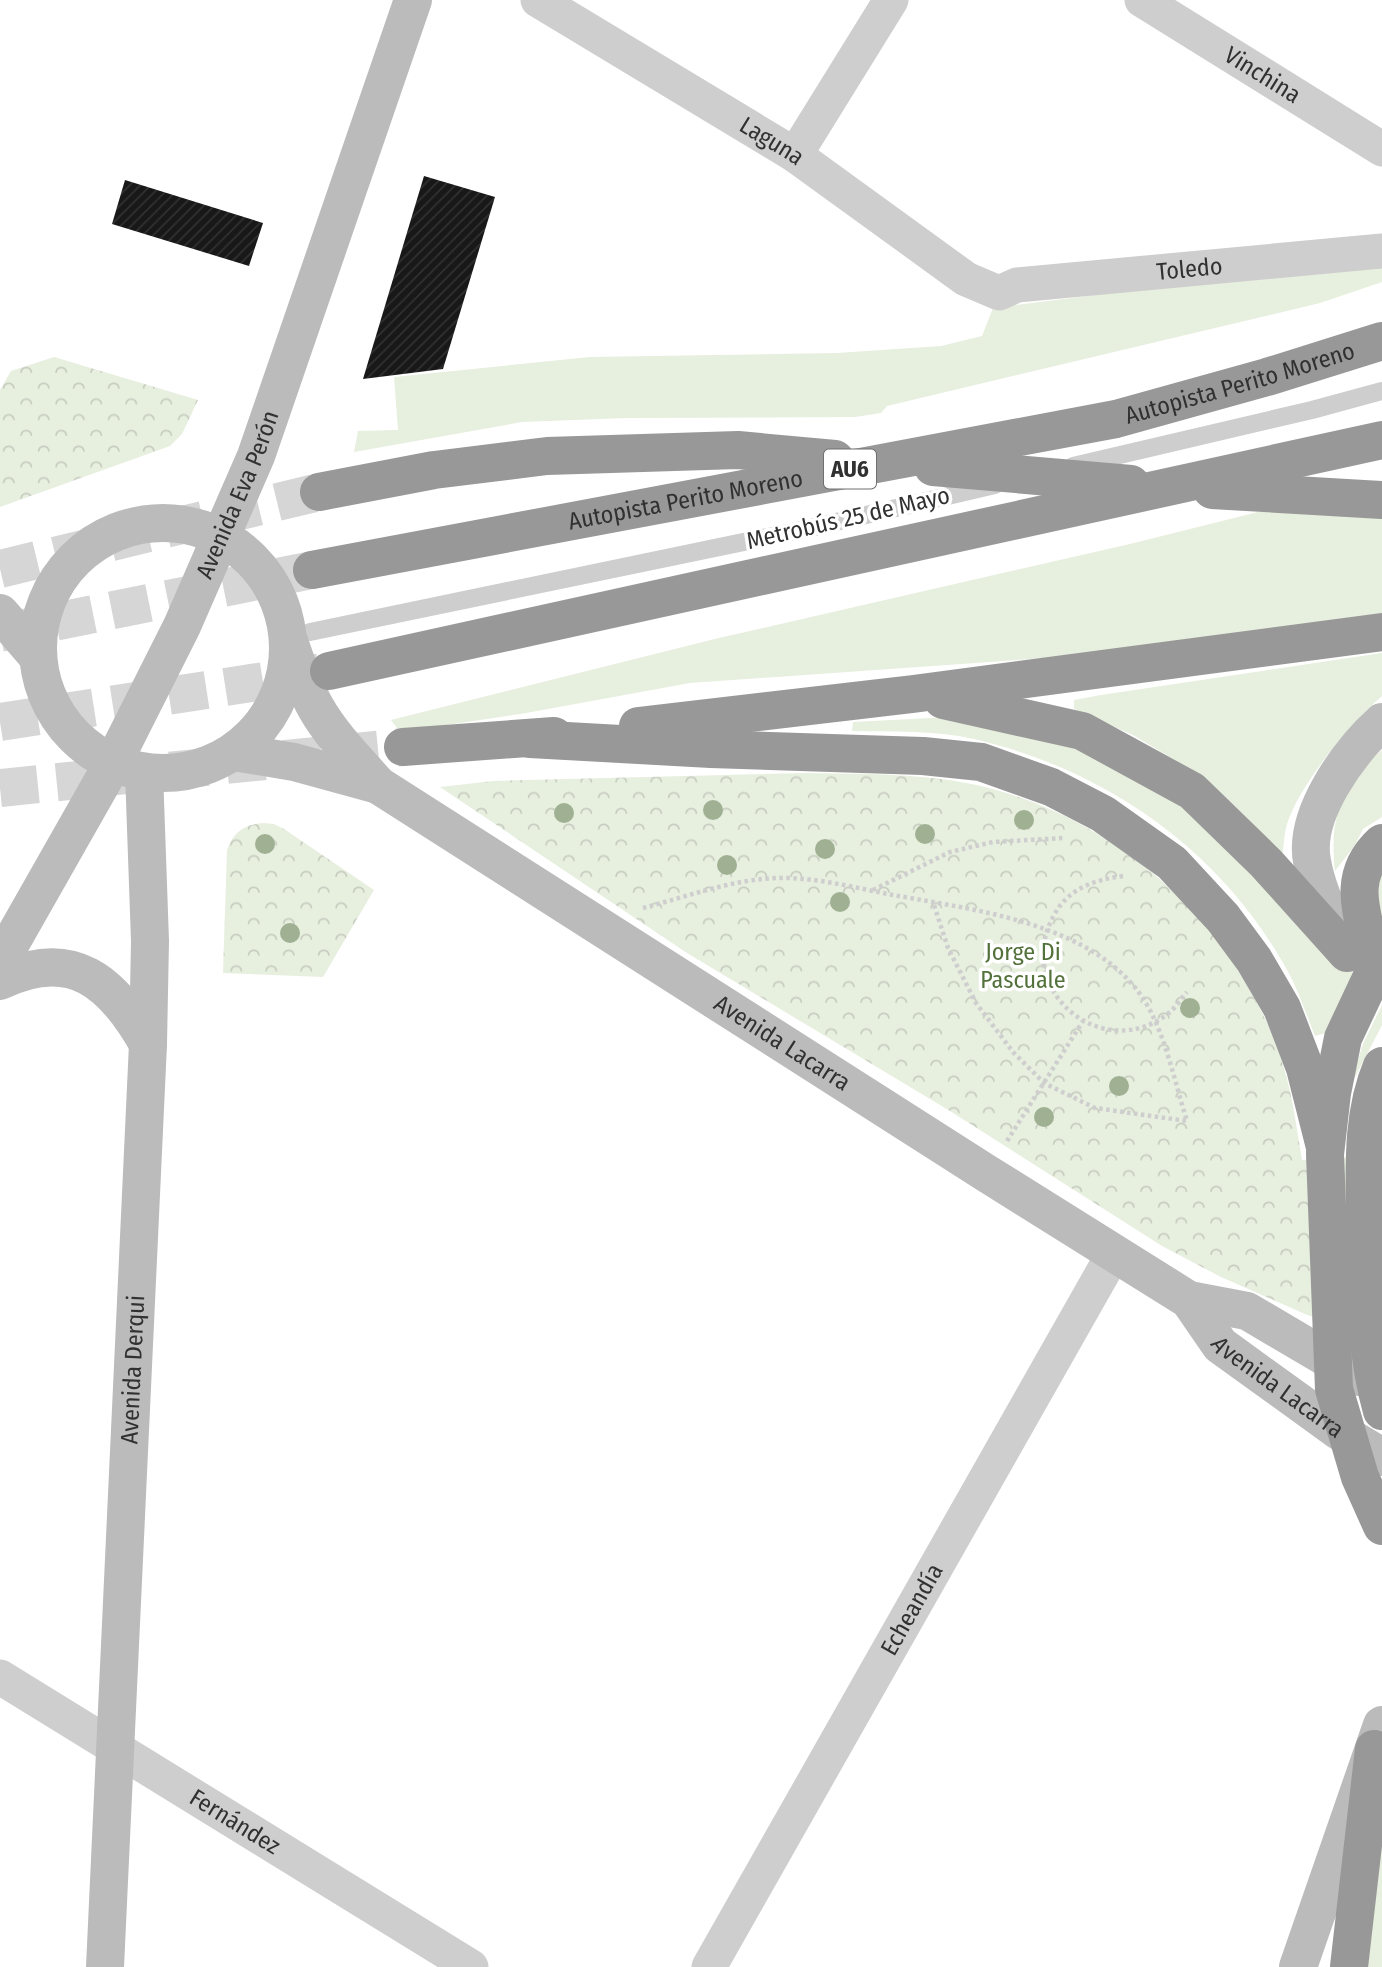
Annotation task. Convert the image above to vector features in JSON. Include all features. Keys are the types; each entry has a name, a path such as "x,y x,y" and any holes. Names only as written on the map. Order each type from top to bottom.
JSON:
{"highway":[{"name":"Autopista Perito Moreno","path":"312,570 1116,419 1267,377 1382,341"},
{"path":"329,671 1382,440"},
{"path":"319,492 434,470 547,457 737,450 1228,492 1382,500"},
{"path":"402,747 530,739 914,694 1382,632"},
{"path":"914,694 1082,731 1192,791 1360,951 1374,972 1343,1038 1332,1093 1325,1151 1334,1389 1360,1477 1382,1526"},
{"path":"530,739 711,749 923,756 981,762 1051,787 1103,814 1172,863 1223,918 1254,960 1282,1008 1305,1068 1325,1151"},
{"path":"1360,951 1360,879 1364,865 1382,843"},
{"path":"1382,1066 1374,1086 1364,1143 1366,1322 1376,1391 1382,1411"},
{"path":"1349,1967 1378,1737"}],"main road":[{"name":"Avenida Eva Perón","path":"0,962 90,807 134,779 182,626 256,456 413,0"},
{"path":"158,523 209,531 250,557 266,576 284,613 300,637 275,706 259,730 234,752 198,769 134,779 91,751 61,721 53,710 42,681 38,657 39,629 51,592 64,573 89,548 123,530 158,523"},
{"path":"0,613 38,657"},
{"name":"Avenida Lacarra","path":"300,637 302,678 317,710 378,785 1189,1300 1247,1311 1382,1391"},
{"path":"1360,951 1319,887 1311,859 1312,833 1332,781 1368,734 1382,722"},
{"name":"Avenida Lacarra","path":"234,752 294,762 378,785"},
{"name":"Avenida Derqui","path":"105,1967 148,1044 149,941 134,779"},
{"path":"0,981 33,968 63,968 82,972 99,981 119,1000 148,1044"},
{"name":"Avenida Lacarra","path":"1189,1300 1220,1345 1339,1431 1382,1457"},
{"path":"1298,1967 1378,1737"}],"street":[{"name":"Laguna","path":"538,0 795,155 966,279 999,293"},
{"path":"795,155 891,0"},
{"name":"Vinchina","path":"1142,0 1382,149"},
{"name":"Toledo","path":"999,293 1017,285 1382,251"},
{"name":"Echeandía","path":"709,1967 1114,1253"},
{"name":"Fernández","path":"0,1677 471,1967"}],"lane":[{"name":"Metrobús 25 de Mayo","path":"300,637 806,529 1312,410 1382,391"}],"path":[{"path":"872,891 950,852 993,842 1067,838"},
{"path":"1124,876 1099,879 1076,889 1058,906 1046,930 1042,952 1045,977 1057,999 1074,1016 1096,1027 1122,1030 1148,1026 1170,1012 1186,992"},
{"path":"592,921 754,880 778,878 807,880 933,902 1006,917 1046,930 1100,956 1133,984 1156,1021 1187,1121 1095,1108 1044,1083 1013,1052 976,1003 948,948 933,902"},
{"path":"986,1173 1083,1021"}],"green space":[{"path":"1382,259 1382,282 1320,303 887,406 881,413 855,417 626,418 522,422 354,452 358,431 398,430 394,377 590,357 837,353 941,346 982,336 993,308"},
{"path":"54,357 198,400 182,434 170,446 0,507 0,390 11,371"},
{"path":"1382,481 1382,619 1102,654 690,683 526,713 400,732 391,720 719,638 1130,544"},
{"path":"1382,653 1382,696 1341,738 1303,790 1287,824 1282,856 1173,759 1133,735 1074,709 1074,700 1101,695"},
{"path":"962,719 1065,741 1187,807 1280,902 1375,885 1382,874 1382,936 1326,1033 1315,1036 1283,963 1256,921 1225,883 1190,849 1111,792 1022,752 974,739 928,733 852,731 853,722"},
{"path":"1382,750 1382,817 1363,829 1355,845 1335,871 1334,834 1341,804 1357,776"},
{"name":"Jorge Di Pascuale","path":"805,773 918,777 985,787 1034,803 1081,825 1125,852 1166,885 1202,922 1234,963 1260,1008 1284,1069 1302,1160 1382,1156 1352,1331 1305,1314 1221,1277 1162,1246 950,1111 687,953 440,787 493,781"},
{"path":"263,823 284,829 374,890 323,977 223,973 227,850 232,838 240,830"},
{"path":"1382,1005 1382,1025 1349,1089 1363,1044"},
{"path":"1382,1786 1382,1967 1362,1967"}],"building":[{"path":"424,176 495,197 443,369 363,379"},
{"path":"125,180 263,223 249,266 112,224"}],"tunnel":[{"path":"0,569 319,492"},
{"path":"0,633 312,570"},
{"path":"0,722 329,671"},
{"path":"0,788 403,747"}]}
